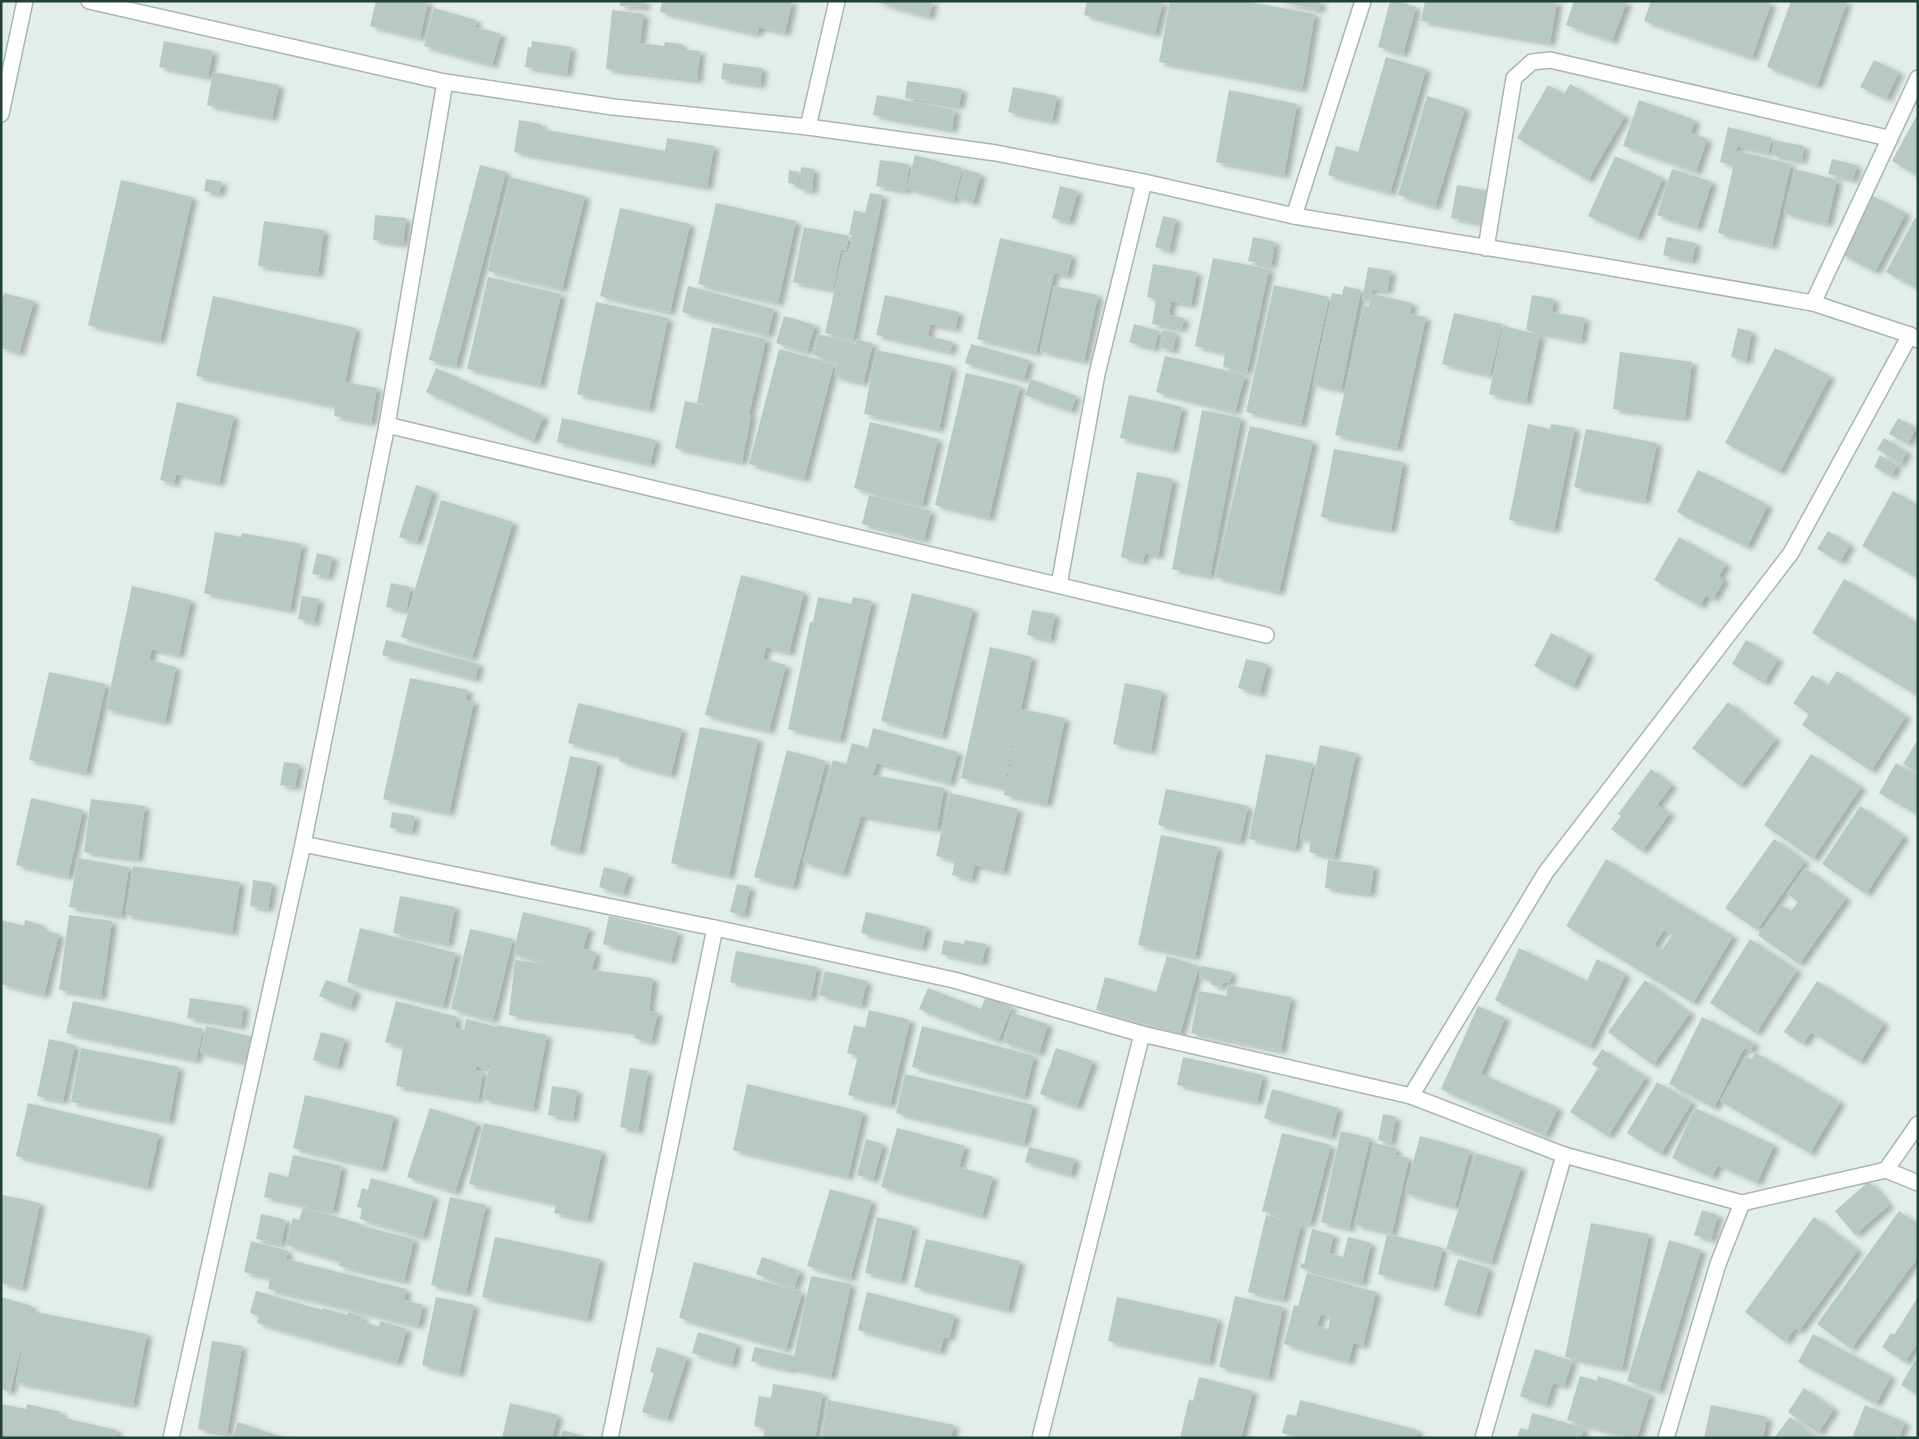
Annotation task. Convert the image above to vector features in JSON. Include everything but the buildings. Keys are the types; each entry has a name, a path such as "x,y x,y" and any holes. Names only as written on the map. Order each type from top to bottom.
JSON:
{"street":[{"path":"1,114 25,1"},
{"path":"89,1 445,82 613,107 808,128 996,153 1144,182 1294,216 1611,267 1813,303 1914,337 1791,553 1546,872 1411,1096"},
{"path":"808,128 838,1"},
{"path":"1294,216 1363,1"},
{"path":"1486,248 1514,78 1532,62 1550,60 1888,138"},
{"path":"1813,303 1888,138 1918,78"},
{"path":"172,1438 303,844 387,425 445,82"},
{"path":"1059,584 1097,374 1144,182"},
{"path":"387,425 1059,584 1266,635"},
{"path":"303,844 715,928 954,980 1142,1034 1411,1096 1564,1154 1742,1203 1886,1170 1918,1183"},
{"path":"610,1438 715,928"},
{"path":"1040,1438 1142,1034"},
{"path":"1886,1170 1918,1124"},
{"path":"1483,1438 1564,1154"},
{"path":"1666,1438 1718,1264 1742,1203"}]}
